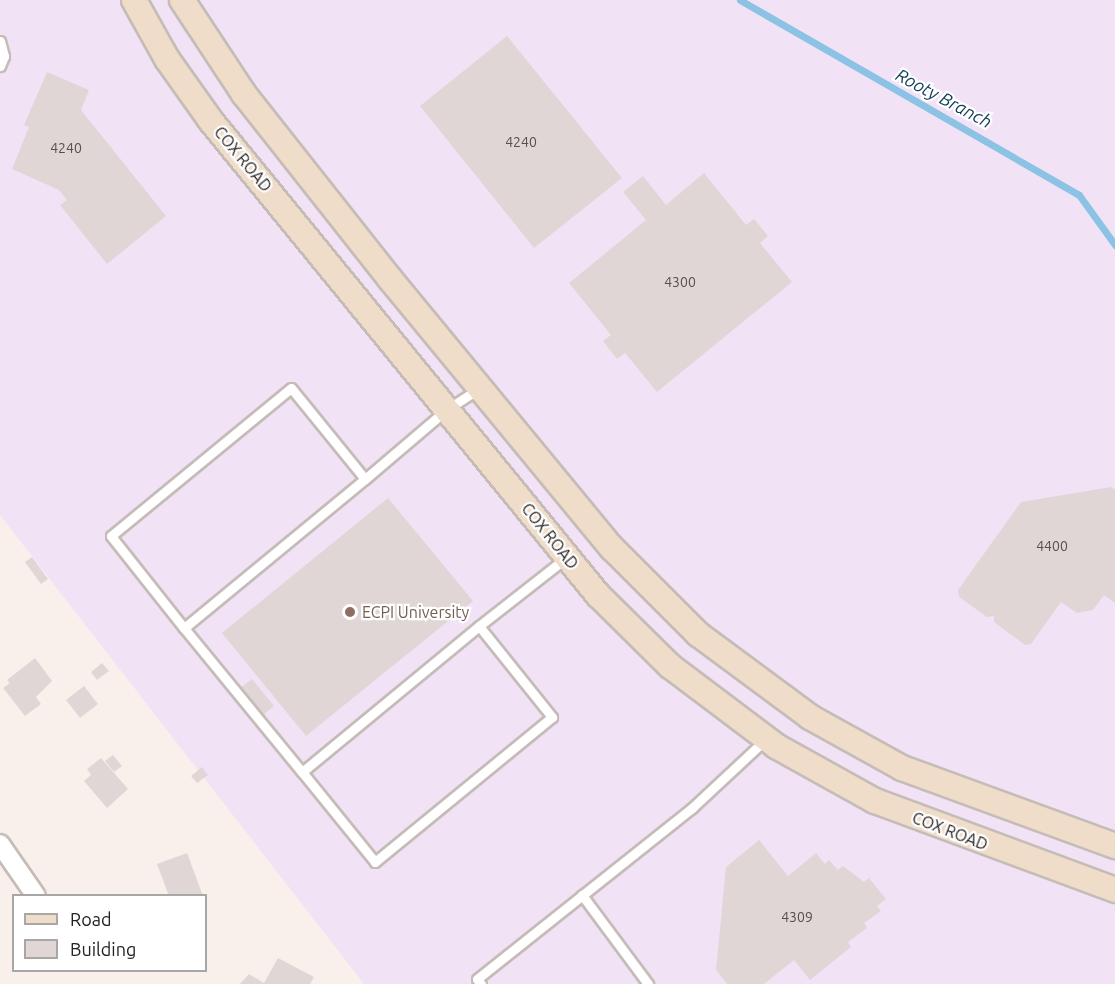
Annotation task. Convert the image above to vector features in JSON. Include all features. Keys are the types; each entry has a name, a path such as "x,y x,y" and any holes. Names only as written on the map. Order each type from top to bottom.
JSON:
{"main road":[{"name":"COX ROAD","path":"134,0 168,59 211,121 567,557 670,666 766,739 829,777 920,821 1115,890"},
{"path":"182,0 244,94 482,387 635,574 698,634 759,684 902,768 1115,846"}],"street":[{"path":"0,844 35,894"}],"lane":[{"path":"0,40 4,56 0,66"},
{"path":"184,628 446,410 482,387"},
{"path":"365,479 291,388 111,536 375,862 552,717 479,626"},
{"path":"302,772 479,626 567,557"},
{"path":"481,984 477,979 692,808 766,739"},
{"path":"582,895 648,984"}],"shaded area":[{"path":"0,0 1115,0 1115,984 364,984 0,515"}],"building":[{"path":"507,36 622,178 534,248 420,106"},
{"path":"47,72 89,90 81,110 166,216 107,264 60,205 67,200 59,190 12,169 29,127 24,125"},
{"path":"704,173 746,225 754,219 768,236 760,243 792,282 657,392 625,353 617,359 603,341 611,335 569,283 646,220 623,192 643,176 666,205"},
{"path":"1111,487 1115,490 1115,603 1104,595 1093,610 1077,613 1061,602 1031,644 1025,645 994,622 994,616 987,617 959,597 958,590 1021,502"},
{"path":"388,498 473,601 306,736 222,633"},
{"path":"32,557 48,579 41,584 25,562"},
{"path":"35,658 52,681 36,697 41,704 25,716 3,688 10,683 7,680"},
{"path":"102,663 109,671 97,680 91,672"},
{"path":"252,679 274,706 263,715 240,688"},
{"path":"84,686 98,704 80,718 66,700"},
{"path":"113,755 122,766 114,772 105,761"},
{"path":"101,758 128,789 107,808 84,781 91,775 87,769"},
{"path":"202,767 208,775 197,783 191,776"},
{"path":"759,840 788,876 816,853 825,864 829,860 838,870 843,866 864,882 869,878 886,899 877,906 881,911 864,923 867,928 848,942 851,947 810,980 794,960 764,984 727,984 716,970 726,867"},
{"path":"187,853 202,894 168,894 157,864"},
{"path":"278,958 314,977 310,984 240,984 249,974 264,983"}],"waterway":[{"name":"Rooty Branch","path":"740,0 1079,195 1115,245"}],"place":[{"name":"ECPI University","path":"350,612"}]}
